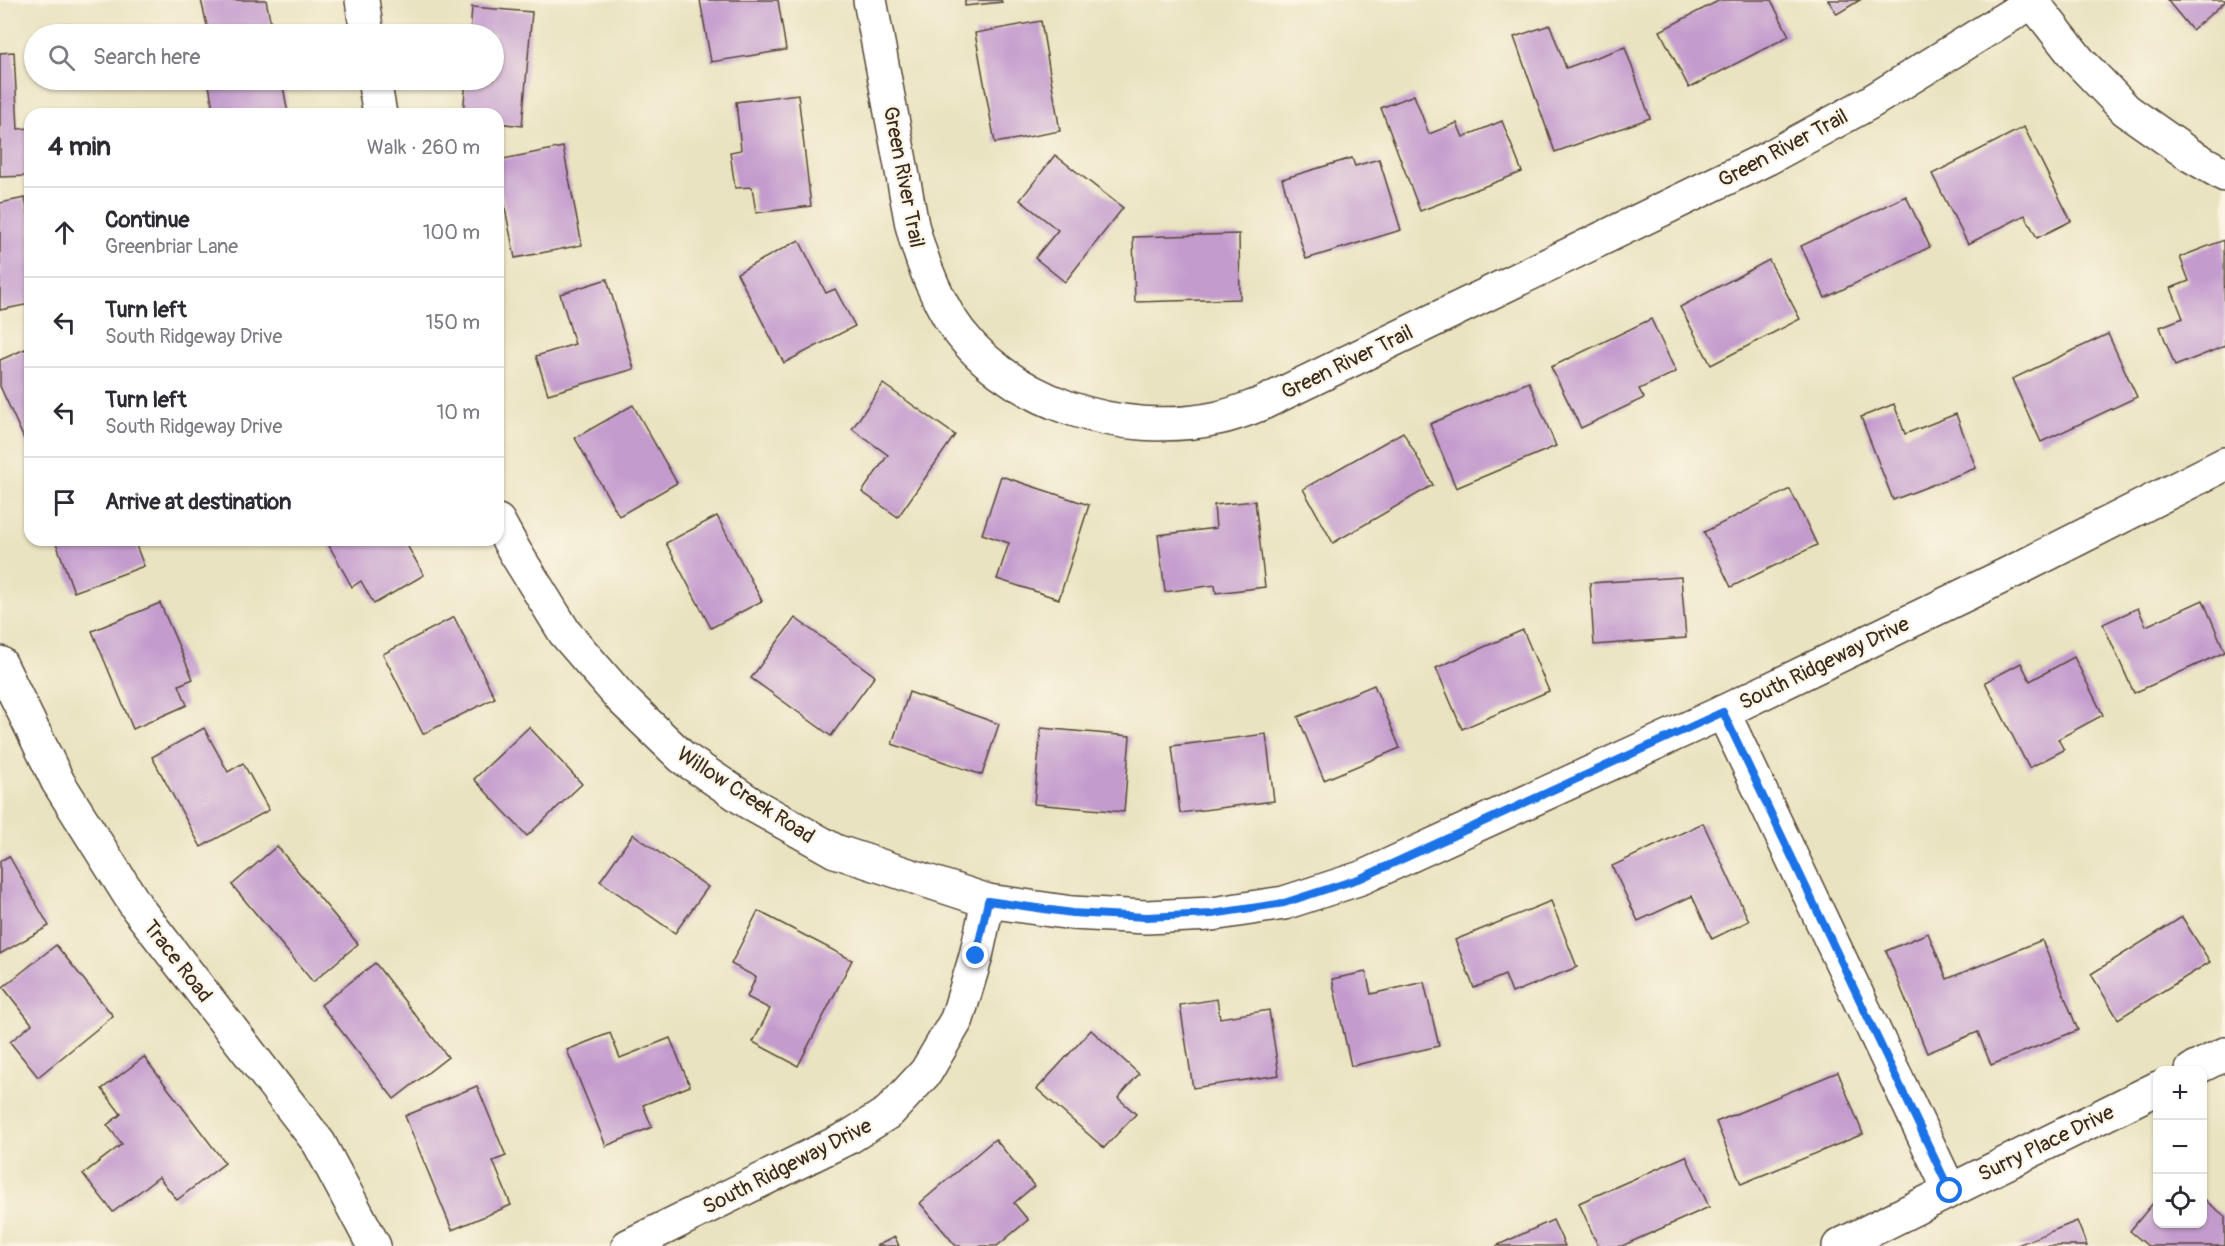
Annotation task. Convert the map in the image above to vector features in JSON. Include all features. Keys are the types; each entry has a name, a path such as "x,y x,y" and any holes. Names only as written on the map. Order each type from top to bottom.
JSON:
{"street":[{"path":"362,0 366,24"},
{"name":"Green River Trail","path":"870,0 912,225 921,259 950,317 979,353 1017,384 1065,407 1099,417 1170,425 1219,418 1262,404 1768,158 1869,103 2031,1"},
{"path":"2031,1 2079,61 2126,111 2190,155 2225,175"},
{"path":"376,90 379,108"},
{"name":"South Ridgeway Drive","path":"628,1246 852,1136 889,1112 926,1072 957,1018 976,956 988,901 1072,913 1146,917 1212,914 1284,903 1361,878 1723,712 2020,568 2225,464"},
{"name":"Willow Creek Road","path":"504,532 565,633 622,699 682,757 753,805 835,851 988,901"},
{"name":"Trace Road","path":"0,663 58,782 138,909 319,1143 374,1246"},
{"path":"1723,712 1950,1191"},
{"path":"2202,1066 2225,1054"},
{"name":"Surry Place Drive","path":"1839,1246 2153,1090"}],"building":[{"path":"201,0 266,0 271,24 207,24"},
{"path":"700,0 778,0 786,50 711,62"},
{"path":"965,0 1001,0 1002,2 965,6"},
{"path":"1720,0 1771,0 1789,36 1689,88 1660,31"},
{"path":"1828,0 1860,0 1837,14"},
{"path":"2167,0 2225,0 2225,2 2192,30"},
{"path":"472,7 532,12 522,126 504,124 504,108 464,108 465,90 504,90 504,24 471,24"},
{"path":"1041,21 1060,131 995,143 975,33"},
{"path":"1550,25 1566,68 1625,47 1650,118 1555,152 1514,37"},
{"path":"14,52 18,129 24,128 24,176 0,177 0,53"},
{"path":"210,90 284,90 287,108 213,108"},
{"path":"798,94 811,206 756,213 752,187 735,188 730,152 741,150 736,102"},
{"path":"1414,95 1429,134 1457,123 1463,137 1502,121 1522,172 1420,211 1381,108"},
{"path":"2024,127 2071,221 2037,238 2025,215 1968,244 1932,174"},
{"path":"563,147 582,245 515,258 504,203 504,159"},
{"path":"1055,155 1123,208 1065,282 1035,258 1058,230 1020,200"},
{"path":"1352,158 1355,166 1379,159 1401,230 1306,259 1282,179"},
{"path":"1906,196 1930,247 1825,298 1801,246"},
{"path":"24,198 24,305 0,310 0,203"},
{"path":"1239,234 1240,299 1135,302 1133,237"},
{"path":"799,240 826,293 835,289 855,326 784,363 737,273"},
{"path":"2224,240 2225,346 2175,366 2160,327 2183,318 2171,288 2189,281 2180,257"},
{"path":"1769,260 1800,319 1711,365 1680,307"},
{"path":"607,279 634,369 548,394 536,356 575,344 560,294"},
{"path":"1651,319 1676,372 1639,389 1644,398 1581,428 1551,367"},
{"path":"2108,334 2137,397 2041,442 2012,379"},
{"path":"24,350 24,439 0,386 0,360"},
{"path":"1529,382 1556,446 1456,488 1430,424"},
{"path":"883,384 955,435 898,517 862,492 888,455 852,429"},
{"path":"1894,404 1905,434 1956,414 1976,468 1893,500 1861,417"},
{"path":"633,405 677,483 619,516 575,438"},
{"path":"1403,432 1433,485 1333,543 1303,489"},
{"path":"1001,476 1089,505 1059,599 997,579 1009,543 982,534"},
{"path":"1790,489 1817,545 1731,587 1704,532"},
{"path":"1255,501 1265,587 1216,593 1215,585 1165,592 1158,535 1216,528 1214,505"},
{"path":"717,516 762,601 711,628 666,543"},
{"path":"57,546 136,546 144,566 74,592"},
{"path":"329,546 407,546 424,575 374,604 361,581 352,587"},
{"path":"1681,577 1686,638 1594,645 1590,583"},
{"path":"2203,600 2225,652 2134,693 2103,624 2138,608 2146,626"},
{"path":"160,603 193,679 179,685 187,705 133,729 92,631"},
{"path":"454,617 495,698 423,734 383,654"},
{"path":"795,618 875,676 831,736 751,678"},
{"path":"1523,630 1549,691 1462,729 1436,668"},
{"path":"2074,657 2103,715 2058,739 2064,750 2029,768 1985,682 2021,663 2030,681"},
{"path":"1374,685 1400,748 1324,780 1298,717"},
{"path":"909,692 999,724 982,775 892,744"},
{"path":"529,727 582,784 527,836 474,779"},
{"path":"204,728 228,772 243,763 269,810 201,847 152,757"},
{"path":"1041,728 1130,736 1124,812 1034,804"},
{"path":"1266,734 1274,801 1180,813 1172,746"},
{"path":"1703,823 1749,921 1712,939 1692,896 1638,921 1612,866"},
{"path":"633,834 708,887 675,933 600,881"},
{"path":"277,846 358,944 313,982 232,885"},
{"path":"9,856 49,926 0,954 0,861"},
{"path":"1551,901 1577,967 1512,993 1505,975 1474,988 1455,940"},
{"path":"758,911 852,960 798,1066 753,1042 770,1009 747,997 756,977 731,964"},
{"path":"2182,917 2210,962 2118,1019 2091,974"},
{"path":"1928,933 1947,979 2042,940 2078,1030 1991,1065 1978,1032 1927,1053 1886,951"},
{"path":"56,945 113,1016 38,1077 10,1042 32,1024 3,987"},
{"path":"375,963 448,1057 394,1099 321,1005"},
{"path":"1366,972 1371,994 1424,982 1439,1046 1351,1066 1332,979"},
{"path":"1217,999 1220,1018 1269,1010 1279,1075 1193,1088 1180,1005"},
{"path":"1091,1030 1139,1074 1118,1098 1136,1114 1104,1148 1037,1089"},
{"path":"610,1033 620,1058 670,1038 690,1086 643,1105 652,1127 606,1146 567,1050"},
{"path":"144,1057 225,1163 177,1200 159,1177 113,1212 83,1174 122,1144 107,1125 121,1114 102,1089"},
{"path":"1838,1072 1863,1134 1741,1184 1716,1122"},
{"path":"477,1086 506,1156 493,1161 511,1205 452,1230 405,1116"},
{"path":"995,1139 1034,1186 1014,1203 1028,1220 997,1246 956,1246 920,1203"},
{"path":"1686,1156 1709,1207 1622,1246 1598,1246 1579,1203"},
{"path":"2207,1202 2225,1216 2225,1246 2148,1246 2130,1231 2153,1203 2153,1228 2207,1228"},
{"path":"1553,1220 1565,1246 1496,1246"},
{"path":"2077,1221 2087,1246 2015,1246"},
{"path":"895,1237 899,1246 876,1246"}],"route":[{"path":"976,956 988,901 1072,913 1146,917 1212,914 1284,903 1361,878 1723,712 1950,1191"}]}
